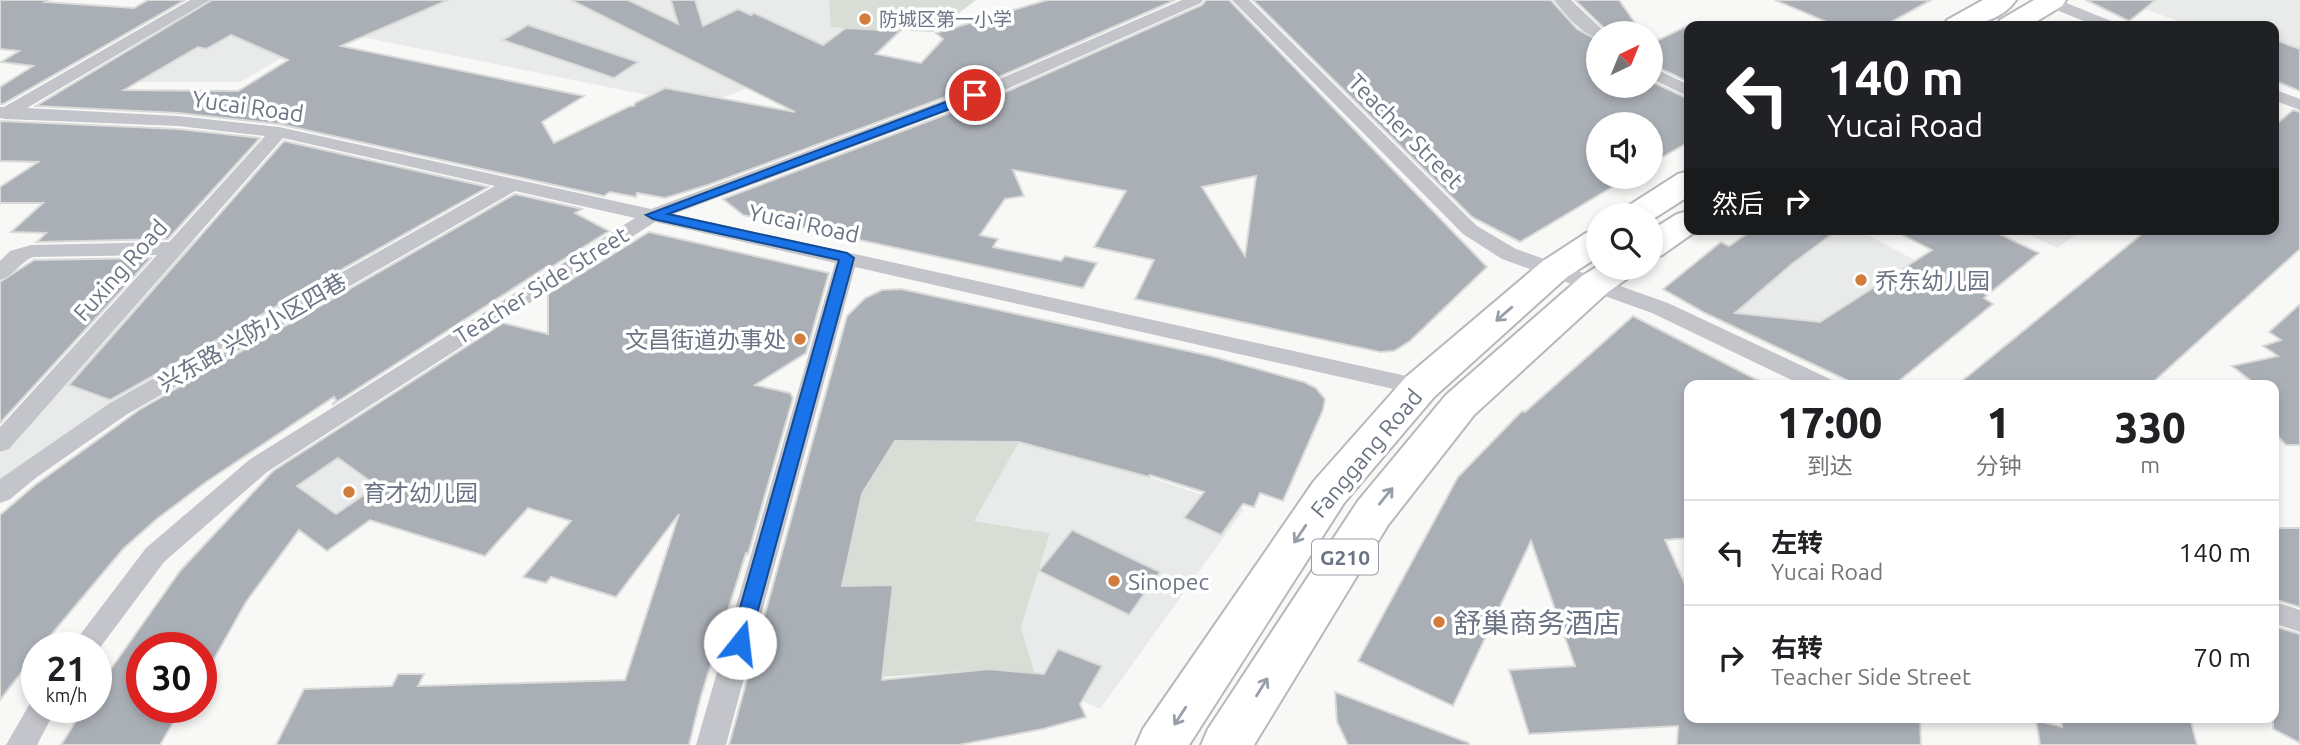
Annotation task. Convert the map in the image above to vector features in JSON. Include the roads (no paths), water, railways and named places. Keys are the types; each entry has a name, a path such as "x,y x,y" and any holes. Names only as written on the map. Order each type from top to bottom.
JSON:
{"highway":[{"path":"1966,21 2003,0"},
{"path":"2018,21 2052,1"},
{"path":"1655,203 1684,184"},
{"path":"1663,238 1684,224"},
{"name":"Fanggang Road","path":"1161,745 1329,492 1420,387 1555,269 1586,249"},
{"name":"Fanggang Road","path":"1226,745 1373,513 1460,405 1602,280"}],"street":[{"path":"3,114 202,0"},
{"name":"Teacher Side Street","path":"96,632 155,555 258,466 653,215 1001,85 1195,0"},
{"name":"Teacher Street","path":"1240,0 1470,230 1509,254 1555,269 1586,273"},
{"path":"1562,0 1586,24"},
{"path":"2052,1 2098,21"},
{"path":"1663,78 1684,89"},
{"path":"2279,96 2300,105"},
{"name":"Yucai Road","path":"3,114 178,121 279,132 1420,387"},
{"name":"Fuxing Road","path":"0,443 279,132"},
{"name":"兴东路 兴防小区四巷","path":"0,493 27,470 118,409 513,184"},
{"path":"3,270 17,256 31,251 175,248"},
{"path":"711,745 847,258"},
{"name":"Teacher Street","path":"1614,280 1660,308 1811,380"},
{"path":"2279,613 2300,621"},
{"path":"21,745 34,723"}],"place":[{"name":"防城区第一小学","path":"865,19"},
{"name":"乔东幼儿园","path":"1861,280"},
{"name":"文昌街道办事处","path":"800,339"},
{"name":"育才幼儿园","path":"349,492"},
{"name":"Sinopec","path":"1114,581"},
{"name":"舒巢商务酒店","path":"1439,622"}]}
